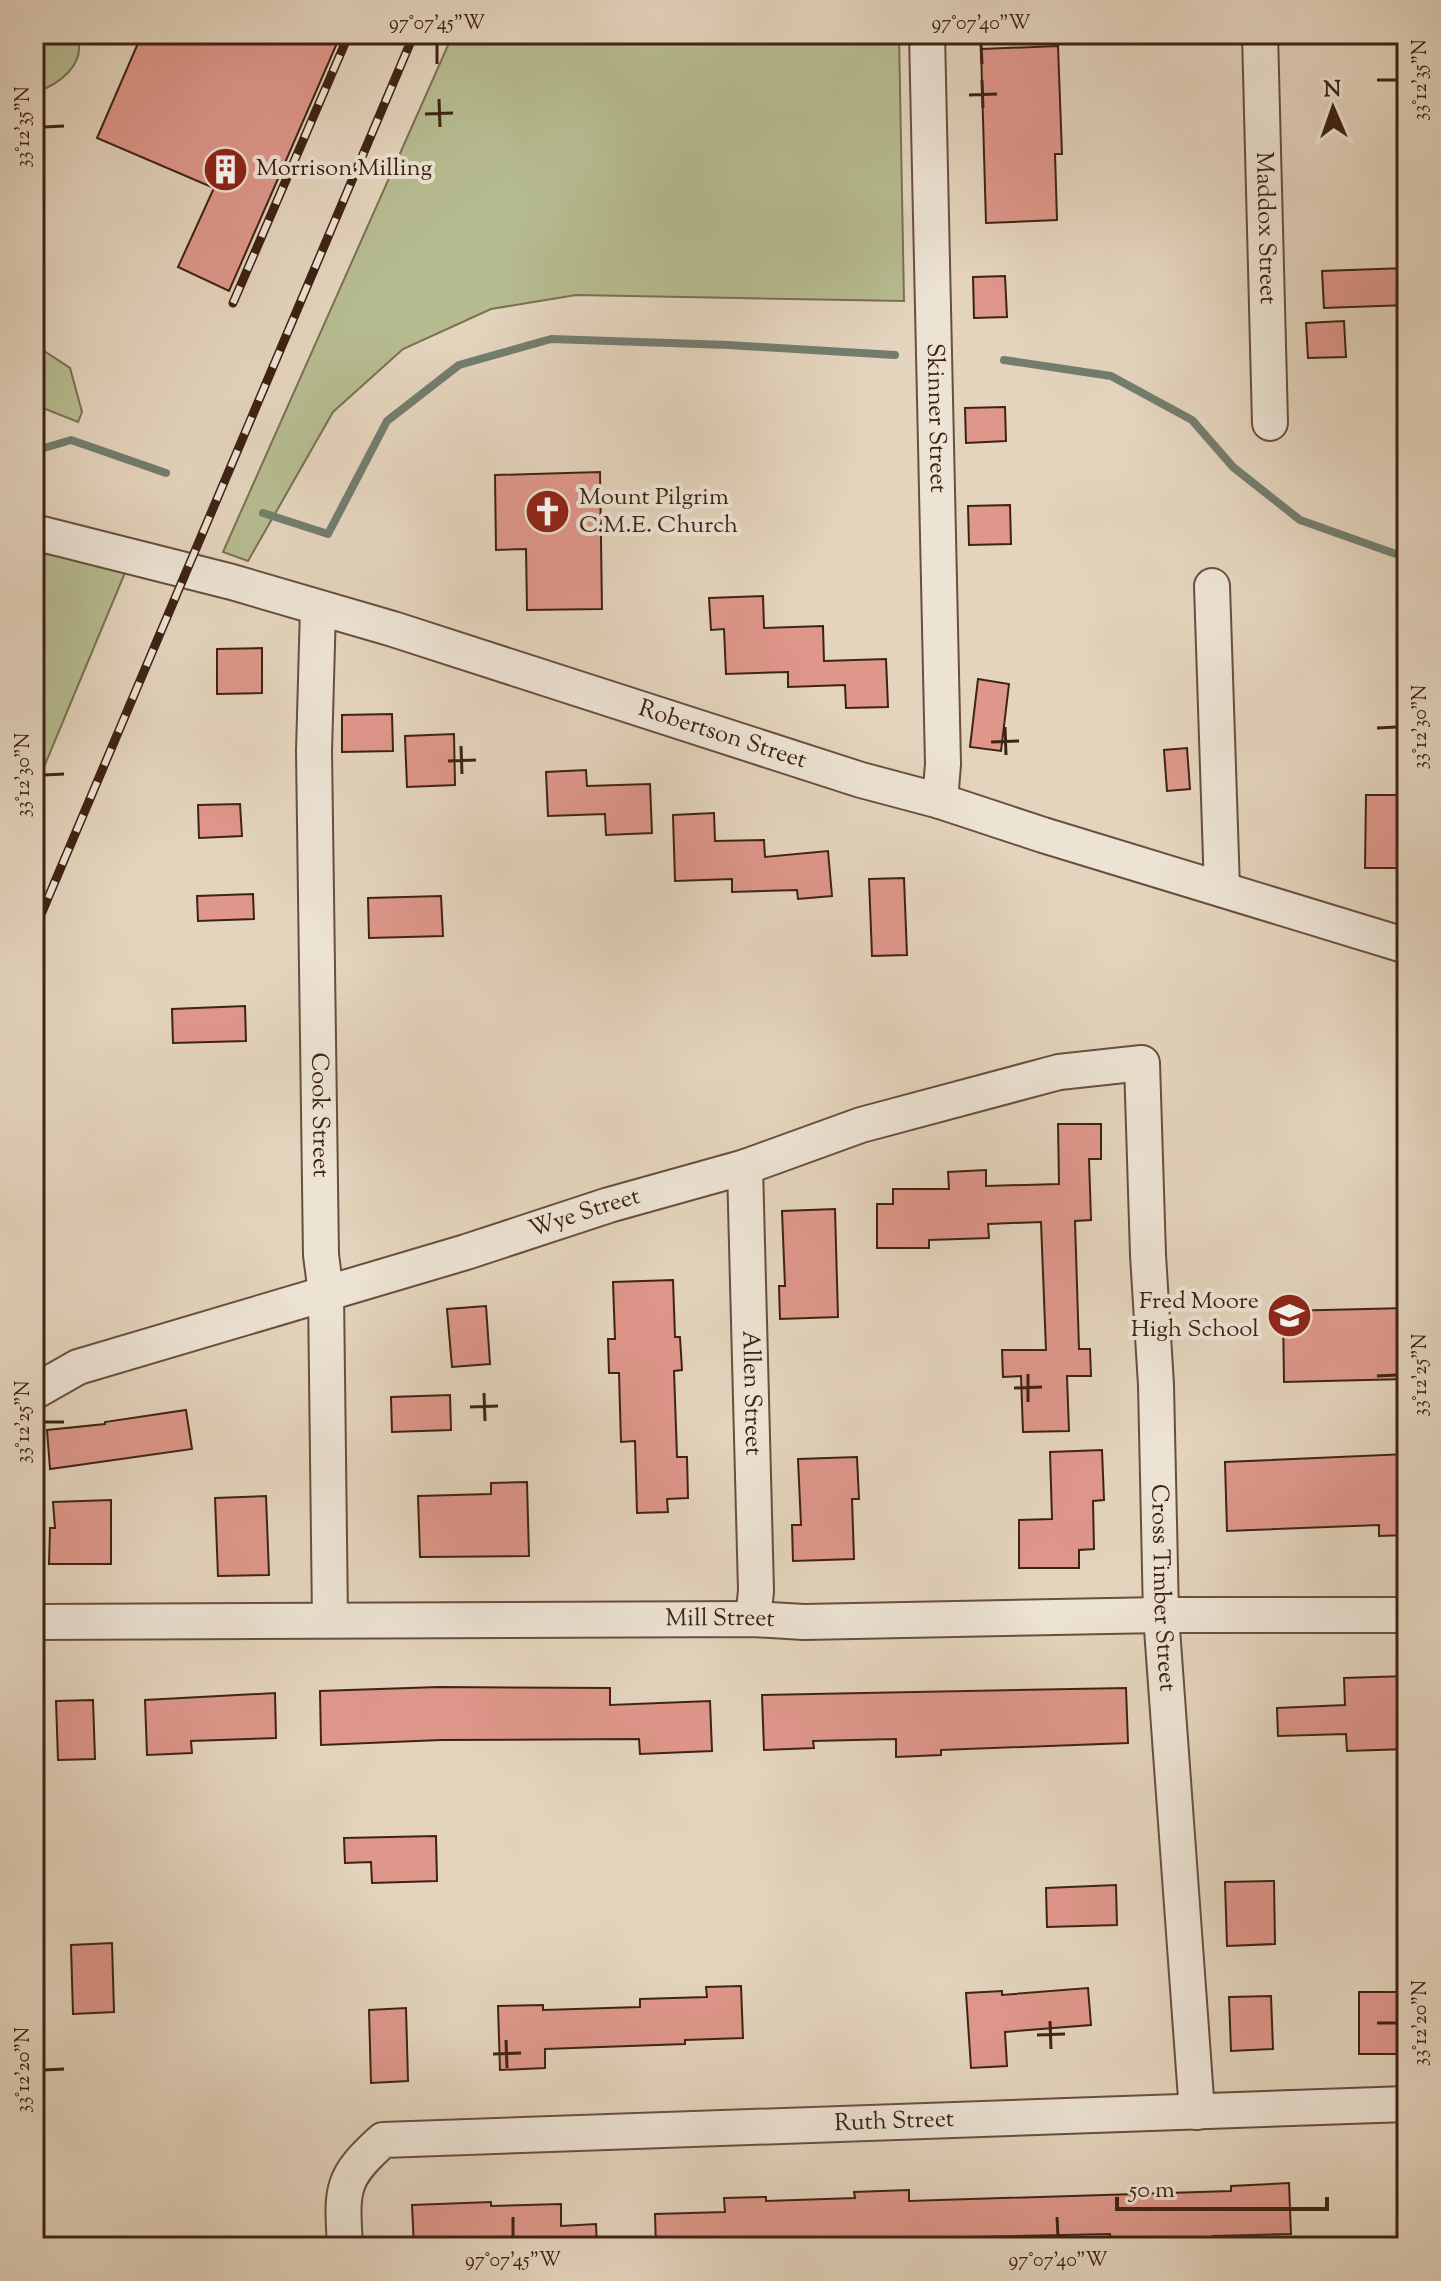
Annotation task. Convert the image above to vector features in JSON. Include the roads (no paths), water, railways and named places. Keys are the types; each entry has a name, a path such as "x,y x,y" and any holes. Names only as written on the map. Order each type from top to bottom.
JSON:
{"street":[{"name":"Skinner Street","path":"927,34 943,764 940,801"},
{"name":"Maddox Street","path":"1260,34 1270,423"},
{"name":"Robertson Street","path":"34,532 232,582 393,629 861,780 940,801 1407,946"},
{"path":"1212,586 1222,889"},
{"name":"Cook Street","path":"318,609 314,751 330,1620"},
{"name":"Wye Street","path":"34,1392 78,1367 609,1205 745,1167 861,1125 1059,1072 1142,1063"},
{"name":"Cross Timber Street","path":"1142,1063 1156,1385 1161,1615 1197,2112"},
{"name":"Allen Street","path":"745,1167 756,1591 753,1619"},
{"name":"Mill Street","path":"34,1622 753,1619 804,1622 1161,1615 1407,1615"},
{"name":"Ruth Street","path":"345,2247 343,2202 351,2173 383,2140 1407,2104"}],"waterway":[{"path":"263,513 328,534 387,421 459,365 551,339 895,355"},
{"path":"1004,360 1111,376 1192,420 1233,467 1300,520 1407,558"},
{"path":"34,451 71,440 166,473"}],"railway":[{"path":"233,303 349,34"},
{"path":"34,931 414,34"}],"place":[{"name":"Morrison Milling","path":"225,169"},
{"name":"Mount Pilgrim C.M.E. Church","path":"548,512"},
{"name":"Fred Moore High School","path":"1290,1316"}]}
